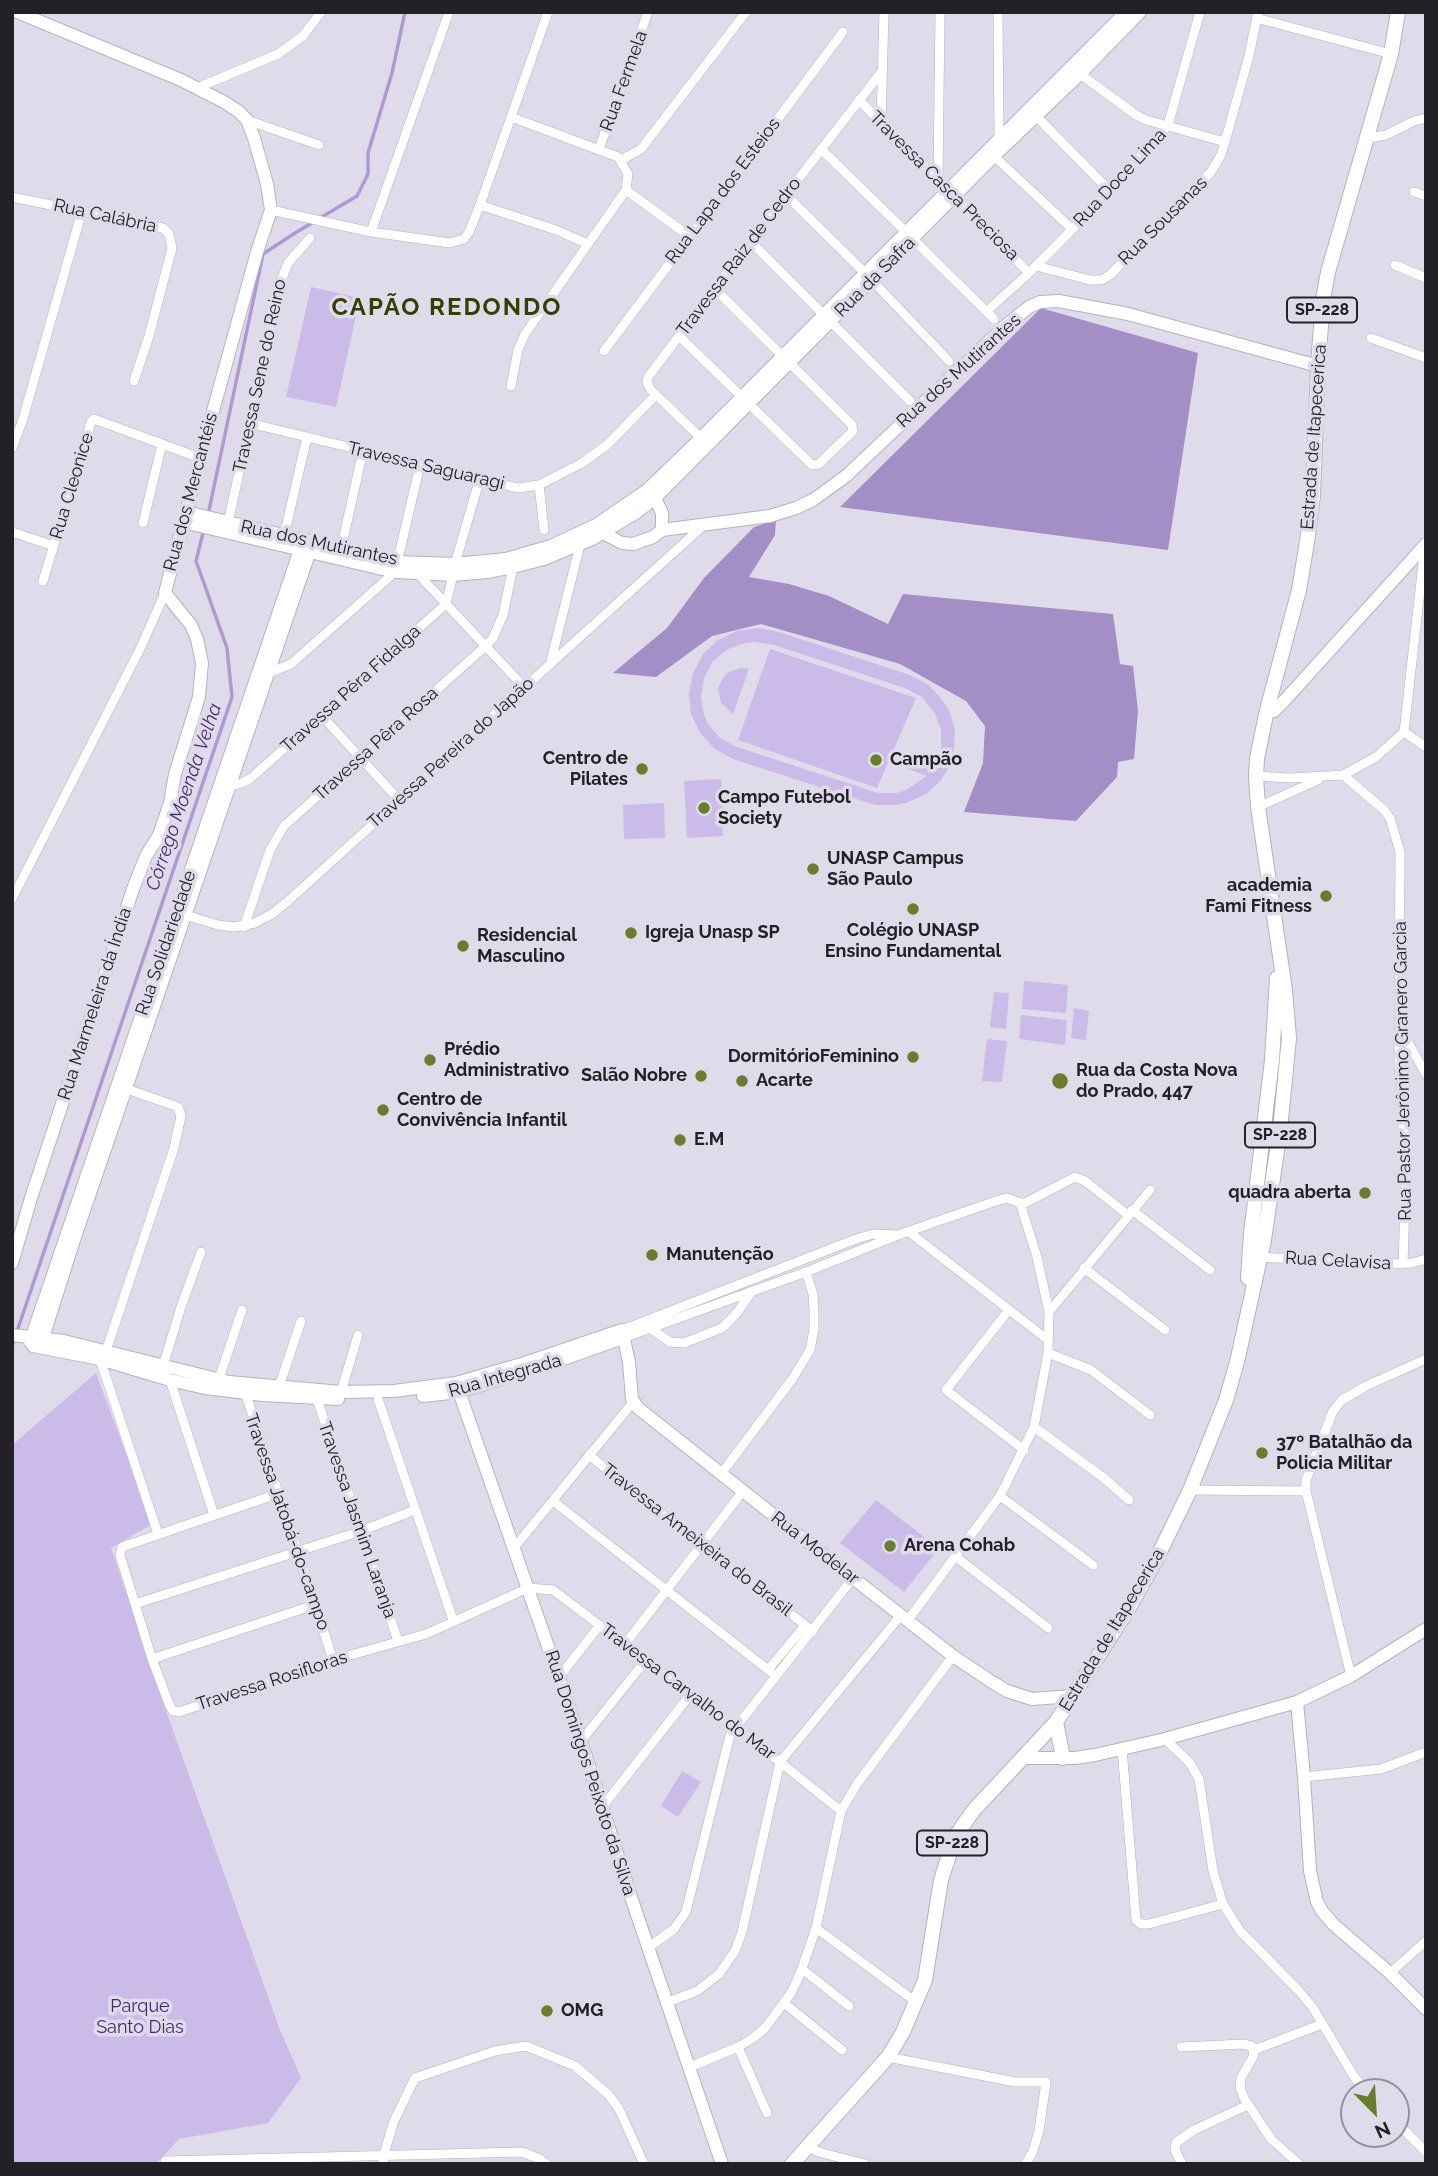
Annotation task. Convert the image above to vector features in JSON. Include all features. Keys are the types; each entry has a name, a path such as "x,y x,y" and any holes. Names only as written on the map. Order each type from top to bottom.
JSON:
{"main road":[{"path":"17,12 197,88 231,106 247,120 260,158 271,210"},
{"name":"Rua da Safra","path":"650,494 828,318 909,235 947,190 1126,12"},
{"name":"Rua da Safra","path":"947,190 995,156 1140,12"},
{"name":"Estrada de Itapecerica","path":"792,2164 888,2057 903,2032 929,1966 942,1880 955,1837 974,1811 1056,1722 1128,1611 1190,1490 1226,1400 1237,1362 1255,1257 1279,949 1260,823 1251,807 1260,736 1299,590 1309,530 1316,455 1323,299 1328,272 1391,54 1398,12"},
{"name":"Rua dos Mercantéis","path":"165,593 188,518 200,458 257,252 271,210"},
{"name":"Rua dos Mutirantes","path":"226,526 396,567 487,572 544,559 603,533 611,540 633,544 653,537 662,530 770,516 813,500 846,476 1004,327 1029,307 1040,302 1059,301 1128,314 1318,366"},
{"name":"Rua da Safra","path":"603,533 637,512 701,438 746,400"},
{"path":"650,494 662,513 662,530"},
{"name":"Rua dos Mutirantes","path":"188,518 284,536 306,546 341,549 417,573 506,559 551,546 596,525 650,494"},
{"path":"1267,710 1274,711 1285,700 1426,544"},
{"name":"Rua Solidariedade","path":"26,1340 122,1087 306,546"},
{"name":"Rua Marmeleira da Índia","path":"12,1263 133,889 146,856 159,835 170,803 199,697 202,663 197,639 191,625 165,593"},
{"name":"Rua Solidariedade","path":"181,913 230,786 262,675"},
{"path":"623,1334 633,1402"},
{"name":"Rua Integrada","path":"26,1340 163,1366 219,1379 244,1389 317,1399 378,1399 457,1388 549,1364 623,1334"},
{"name":"Rua Integrada","path":"103,1355 170,1380 205,1388 279,1387 341,1391 457,1388"},
{"name":"Rua Domingos Peixoto da Silva","path":"457,1388 581,1741 722,2164"},
{"name":"Rua Modelar","path":"633,1402 743,1492 953,1656 992,1682 1021,1697 1032,1699 1073,1696"},
{"path":"1022,1758 1092,1756 1165,1739 1297,1702 1351,1676 1426,1629"},
{"path":"1297,1702 1310,1871 1317,1902 1334,1925 1390,1973 1426,2009"},
{"path":"1056,1722 1063,1758"}],"street":[{"path":"12,24 17,12"},
{"path":"197,88 278,54 303,36 321,12"},
{"path":"371,232 449,12"},
{"path":"271,210 371,232 450,243 467,236 548,12"},
{"name":"Rua Fermela","path":"599,149 649,12"},
{"path":"621,160 641,149 746,12"},
{"path":"881,123 884,12"},
{"path":"940,12 947,190"},
{"path":"998,12 999,137"},
{"name":"Rua Doce Lima","path":"821,149 991,315 1110,191 1168,125 1200,12"},
{"path":"1257,15 1391,54"},
{"name":"Rua Sousanas","path":"1033,269 1099,281 1211,172 1225,142 1249,56 1257,15"},
{"name":"Rua Lapa dos Esteios","path":"604,351 843,32"},
{"name":"Travessa Raiz de Cedro","path":"656,395 647,380 882,71"},
{"path":"1080,74 1136,115 1225,142"},
{"name":"Travessa Casca Preciosa","path":"859,100 947,190 1033,269"},
{"path":"1036,116 1110,191"},
{"path":"511,117 599,149 621,160 628,174 626,190 525,334 518,350 511,386"},
{"path":"1368,138 1386,135 1426,118"},
{"path":"247,120 319,145"},
{"path":"995,156 1072,229"},
{"path":"626,190 689,236"},
{"path":"1414,192 1426,196"},
{"path":"786,195 949,361"},
{"name":"Rua Calábria","path":"12,197 163,228 171,237 172,248 159,302 134,381"},
{"path":"480,205 556,230 588,244"},
{"path":"12,448 27,406 82,211"},
{"name":"Travessa Sene do Reino","path":"226,526 284,269 310,238"},
{"path":"751,242 910,401"},
{"path":"1395,265 1426,278"},
{"path":"679,336 812,465 819,464 851,434 854,430 852,425 715,289"},
{"path":"1371,338 1426,358"},
{"path":"656,395 701,438"},
{"name":"Travessa Saguaragi","path":"250,423 517,488 540,485 582,463 607,445 656,395"},
{"name":"Rua Cleonice","path":"43,581 94,419 200,458"},
{"path":"284,536 307,437"},
{"path":"143,523 162,444"},
{"path":"341,549 363,451"},
{"path":"262,675 291,664 396,567 420,465"},
{"path":"446,604 480,478"},
{"path":"540,485 544,530"},
{"name":"Travessa Pereira do Japão","path":"244,927 265,919 289,901 705,524"},
{"path":"12,532 54,546"},
{"path":"1256,776 1343,775 1376,758 1404,732 1426,544"},
{"path":"550,665 580,545"},
{"name":"Travessa Pêra Rosa","path":"244,927 276,838 292,818 487,645 503,615 513,567"},
{"path":"417,573 524,687"},
{"name":"Rua dos Mercantéis","path":"12,899 140,649 165,593"},
{"name":"Travessa Pêra Fidalga","path":"230,786 251,778 446,604"},
{"path":"322,716 399,800"},
{"path":"1404,732 1426,747"},
{"name":"Rua Pastor Jerônimo Granero Garcia","path":"1343,775 1390,818 1401,852 1399,1075 1406,1171 1403,1264"},
{"path":"1251,807 1326,776"},
{"path":"181,913 218,925 244,927"},
{"path":"1401,1029 1426,1074"},
{"path":"122,1087 177,1107 181,1115 174,1148 103,1355 158,1534"},
{"name":"Rua Integrada","path":"623,1334 650,1328 996,1201 1007,1198 1020,1203 1029,1201 1075,1177 1085,1181 1130,1213"},
{"path":"1049,1312 1150,1190"},
{"path":"668,2002 697,1990 710,1981 719,1974 735,1951 742,1932 780,1762 957,1557 1000,1496 1024,1450 1034,1427 1048,1353 1049,1312 1037,1256 1020,1203"},
{"path":"1130,1213 1210,1270"},
{"path":"909,1232 1048,1340"},
{"name":"Rua Integrada","path":"623,1334 856,1239 879,1234 898,1235"},
{"path":"163,1366 201,1252"},
{"name":"Rua Celavisa","path":"1255,1257 1403,1264 1426,1259"},
{"path":"1084,1268 1165,1330"},
{"path":"721,1474 793,1378 810,1350 814,1311 813,1294 806,1272"},
{"path":"650,1328 670,1342 684,1343 722,1328 737,1313 752,1291"},
{"path":"219,1379 242,1310"},
{"path":"1008,1311 946,1390 1024,1450"},
{"path":"279,1387 300,1321"},
{"path":"341,1391 358,1335"},
{"path":"1048,1353 1091,1370 1150,1415"},
{"path":"1351,1676 1306,1492 1306,1480 1338,1404 1366,1386 1426,1359"},
{"path":"170,1380 214,1515"},
{"name":"Travessa Jatobá-do-campo","path":"244,1389 333,1660"},
{"name":"Travessa Jasmim Laranja","path":"317,1399 398,1641"},
{"path":"378,1399 453,1620"},
{"path":"514,1548 633,1402"},
{"path":"1034,1427 1104,1478 1129,1500"},
{"name":"Travessa Ameixeira do Brasil","path":"589,1455 700,1545 809,1628"},
{"path":"1190,1490 1306,1492"},
{"path":"625,1644 743,1492"},
{"name":"Travessa Rosifloras","path":"277,1494 123,1546 121,1549 120,1555 152,1659 169,1704 176,1713 333,1660 426,1634 528,1588"},
{"path":"1000,1496 1093,1565"},
{"path":"553,1501 772,1673"},
{"path":"135,1604 361,1531 415,1510"},
{"path":"957,1557 1048,1628"},
{"path":"649,1947 674,1929 686,1912 726,1744 772,1673 853,1578"},
{"name":"Travessa Carvalho do Mar","path":"528,1588 553,1590 841,1811"},
{"path":"152,1659 314,1605"},
{"path":"559,1677 600,1625"},
{"path":"690,2067 738,2046 765,2028 791,1993 816,1928 841,1811 857,1784 953,1656"},
{"path":"581,1741 646,1660"},
{"path":"603,1806 690,1695"},
{"path":"1165,1739 1190,1763 1199,1779 1213,1871 1223,1904 1240,1931 1300,1992 1355,2078"},
{"path":"1122,1748 1135,1917 1141,1923 1149,1924 1223,1904"},
{"path":"1304,1777 1381,1769 1423,1753"},
{"path":"816,1928 916,2002"},
{"path":"1390,1973 1426,1941"},
{"path":"802,1969 849,2006"},
{"path":"784,2003 842,2050"},
{"path":"1254,2050 1322,2024"},
{"path":"1181,2047 1243,2044 1252,2046 1254,2055 1241,2078 1242,2092 1272,2138 1299,2164"},
{"path":"384,2159 394,2121 415,2078 495,2051 526,2046 575,2066 608,2094 619,2109 644,2164"},
{"path":"738,2046 767,2113"},
{"path":"888,2057 1015,2082 1045,2082 1039,2131 1026,2164"},
{"path":"1182,2164 1176,2153 1176,2143 1194,2130 1248,2105"},
{"path":"1410,2136 1426,2152"},
{"path":"807,2147 864,2164"},
{"path":"165,2161 384,2159 522,2152 540,2158 546,2164"}],"green space":[{"path":"311,287 360,298 336,407 286,397"},
{"path":"758,628 779,632 910,675 929,685 949,710 955,730 954,751 941,780 926,794 906,803 875,805 733,759 715,749 700,733 691,714 689,694 693,673 703,654 718,640 737,631","holes":["745,643 774,645 905,688 922,697 934,712 941,729 941,748 932,770 892,757 890,762 927,776 906,790 878,793 737,747 720,738 708,724 701,697 704,678 713,661 728,649"]},
{"path":"770,649 916,698 877,788 738,740"},
{"path":"741,668 749,669 733,714 721,703 718,688 724,676"},
{"name":"Campo Futebol Society","path":"721,779 723,836 687,838 684,781"},
{"path":"664,803 665,838 624,839 623,805"},
{"path":"1024,981 1068,985 1066,1013 1022,1009"},
{"path":"994,992 1009,993 1006,1029 990,1027"},
{"path":"1074,1008 1089,1011 1086,1040 1071,1038"},
{"path":"1021,1015 1067,1020 1065,1045 1019,1039"},
{"path":"987,1039 1007,1041 1002,1082 982,1081"},
{"name":"Parque Santo Dias","path":"96,1373 152,1524 111,1548 280,2030 301,2078 268,2123 179,2139 156,2164 12,2164 12,1445"},
{"name":"Arena Cohab","path":"876,1500 939,1548 904,1592 840,1543"},
{"path":"682,1771 701,1782 678,1817 661,1806"}],"shaded area":[{"path":"1041,308 1198,353 1168,550 840,507"},
{"path":"776,520 775,535 749,577 789,584 829,596 888,624 903,594 1113,614 1120,664 1133,666 1138,711 1134,759 1118,762 1117,777 1076,821 964,812 983,763 985,726 966,701 900,664 761,624 712,636 656,677 613,673 667,628 704,578 754,527"}],"waterway":[{"name":"Córrego Moenda Velha","path":"208,515 263,254 357,196 368,174 368,153 392,73 405,12"},
{"name":"Córrego Moenda Velha","path":"12,1346 232,697 227,648 196,561 204,529"}],"place":[{"name":"Campão","path":"876,760"},
{"name":"Centro de Pilates","path":"642,769"},
{"name":"Campo Futebol Society","path":"704,808"},
{"name":"UNASP Campus São Paulo","path":"813,869"},
{"name":"academia Fami Fitness","path":"1326,896"},
{"name":"Colégio UNASP Ensino Fundamental","path":"913,909"},
{"name":"Igreja Unasp SP","path":"631,933"},
{"name":"Residencial Masculino","path":"463,946"},
{"name":"DormitórioFeminino","path":"913,1057"},
{"name":"Prédio Administrativo","path":"430,1060"},
{"name":"Salão Nobre","path":"701,1076"},
{"name":"Acarte","path":"742,1081"},
{"name":"Rua da Costa Nova do Prado, 447","path":"1060,1081"},
{"name":"Centro de Convivência Infantil","path":"383,1110"},
{"name":"E.M","path":"680,1140"},
{"name":"quadra aberta","path":"1365,1193"},
{"name":"Manutenção","path":"652,1255"},
{"name":"37º Batalhão da Policia Militar","path":"1262,1453"},
{"name":"Arena Cohab","path":"890,1546"},
{"name":"OMG","path":"547,2011"}],"district":[{"name":"CAPÃO REDONDO","path":"447,308"}]}
